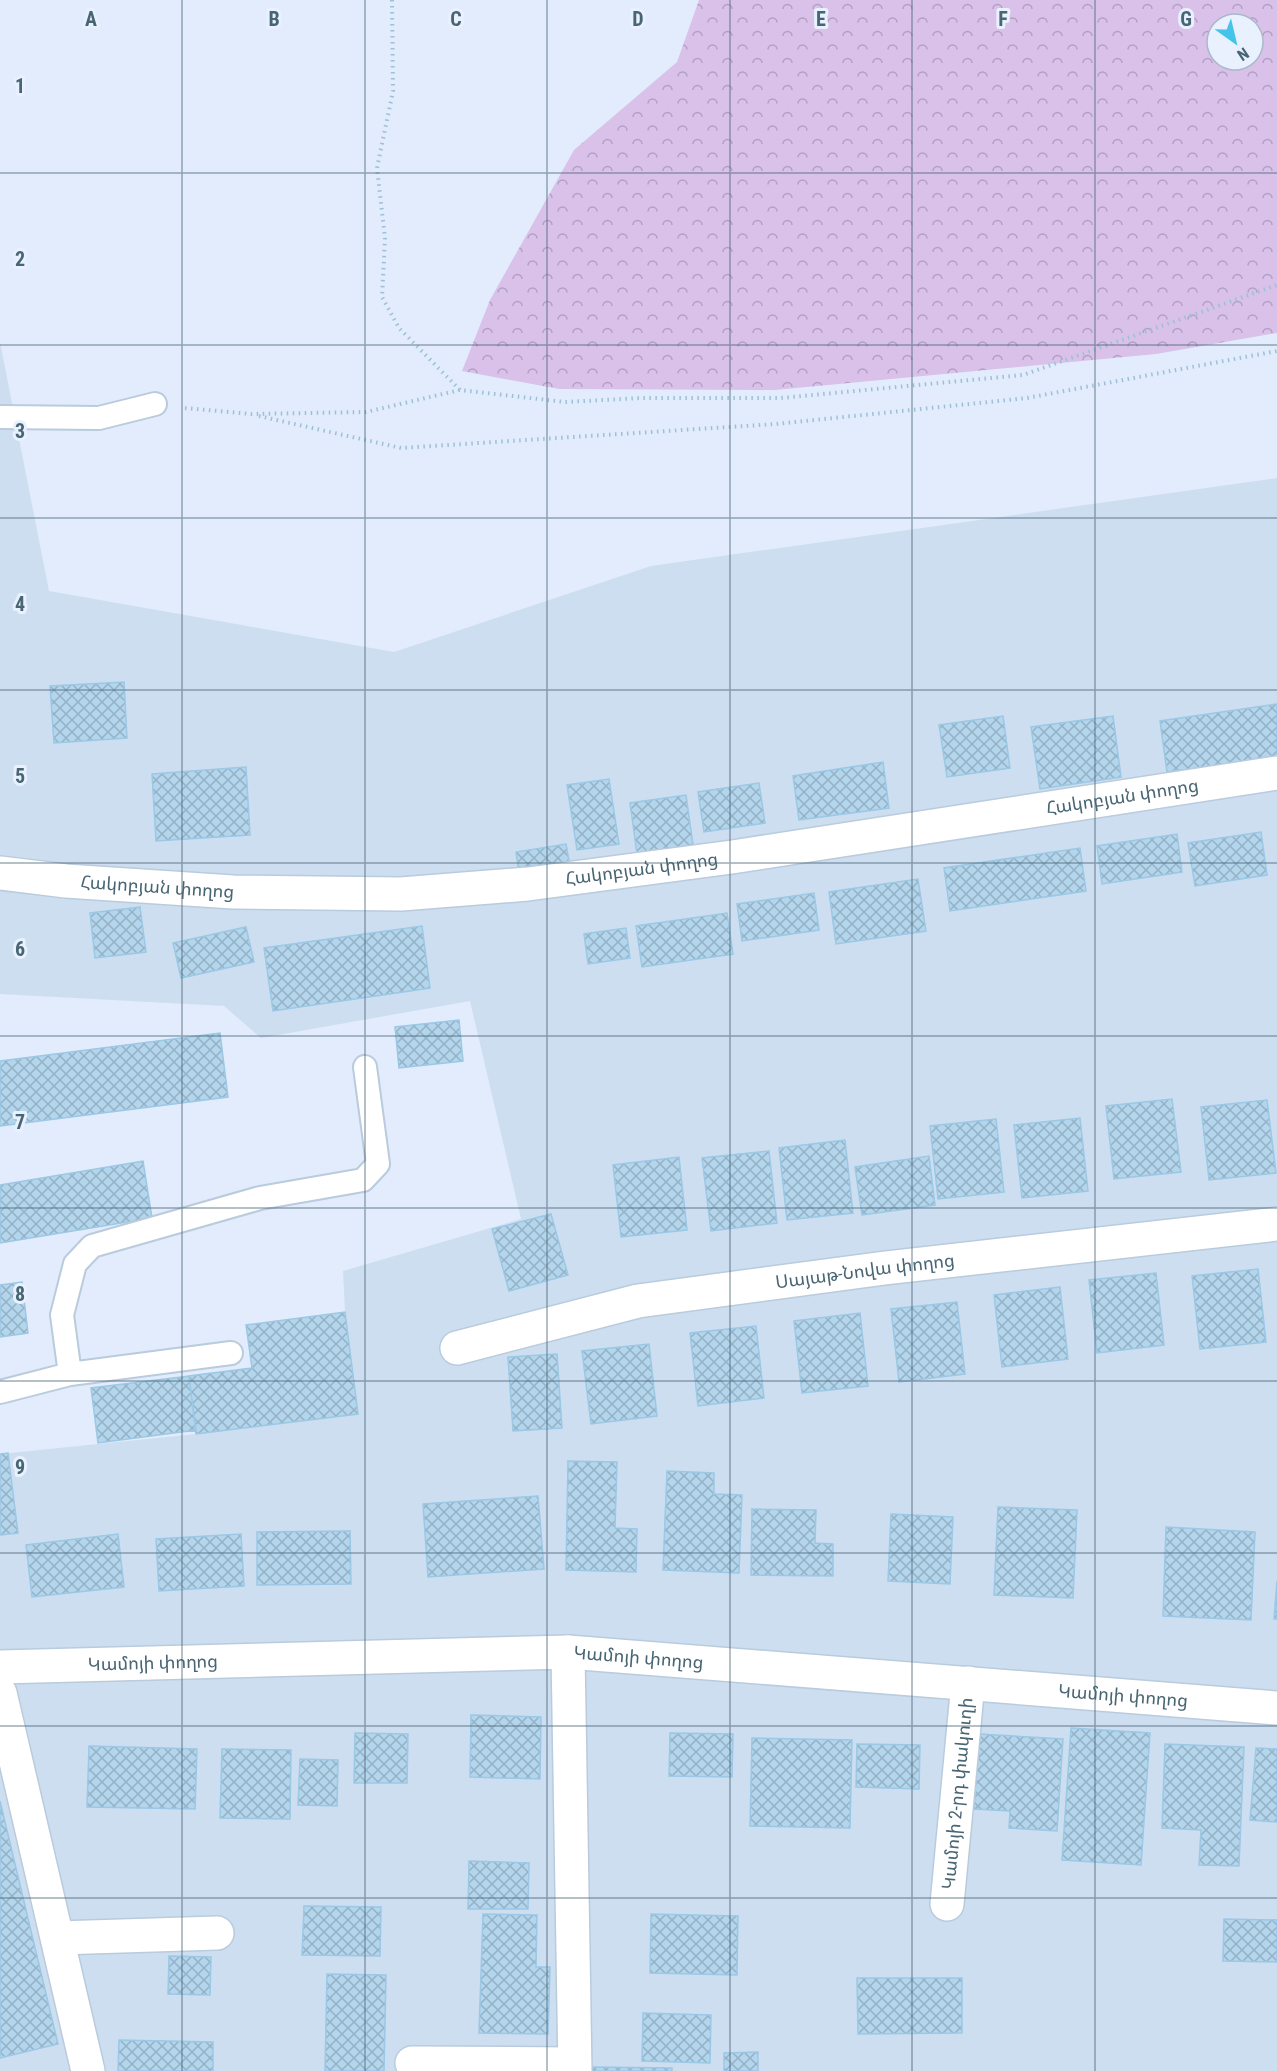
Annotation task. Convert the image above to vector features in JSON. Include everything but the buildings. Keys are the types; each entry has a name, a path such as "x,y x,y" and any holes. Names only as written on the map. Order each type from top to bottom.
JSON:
{"street":[{"name":"Հակոբյան փողոց","path":"0,873 66,881 233,892 400,894 528,884 732,857 1277,773"},
{"name":"Սայաթ-Նովա փողոց","path":"457,1348 638,1301 885,1268 1277,1224"},
{"name":"Կամոյի փողոց","path":"0,1667 568,1652 1277,1708"},
{"path":"412,2062 574,2067 568,1652"},
{"name":"Կամոյի 2-րդ փակուղի","path":"947,1904 968,1683"},
{"path":"0,1693 88,2071"},
{"path":"58,1938 217,1933"}],"lane":[{"path":"0,417 99,418 156,404"},
{"path":"70,1374 62,1315 75,1264 92,1246 260,1198 363,1180 378,1164 365,1067"},
{"path":"0,1392 70,1374 231,1353"}],"path":[{"path":"392,0 393,91 377,168 386,238 382,297 399,328 460,390"},
{"path":"251,414 366,412 460,390 565,402 641,398 781,398 1023,375 1277,285"},
{"path":"156,404 251,414 401,448 776,424 1027,398 1277,351"}],"shaded area":[{"path":"0,342 49,591 394,652 651,566 1277,478 1277,2071 0,2071 0,2058 58,2044 0,1801 0,1454 196,1434 358,1414 345,1312 343,1271 521,1219 470,1001 261,1038 224,1006 0,994"}],"green space":[{"path":"699,0 1277,0 1277,333 1156,354 775,390 559,389 462,371 490,300 574,150 677,62"}]}
